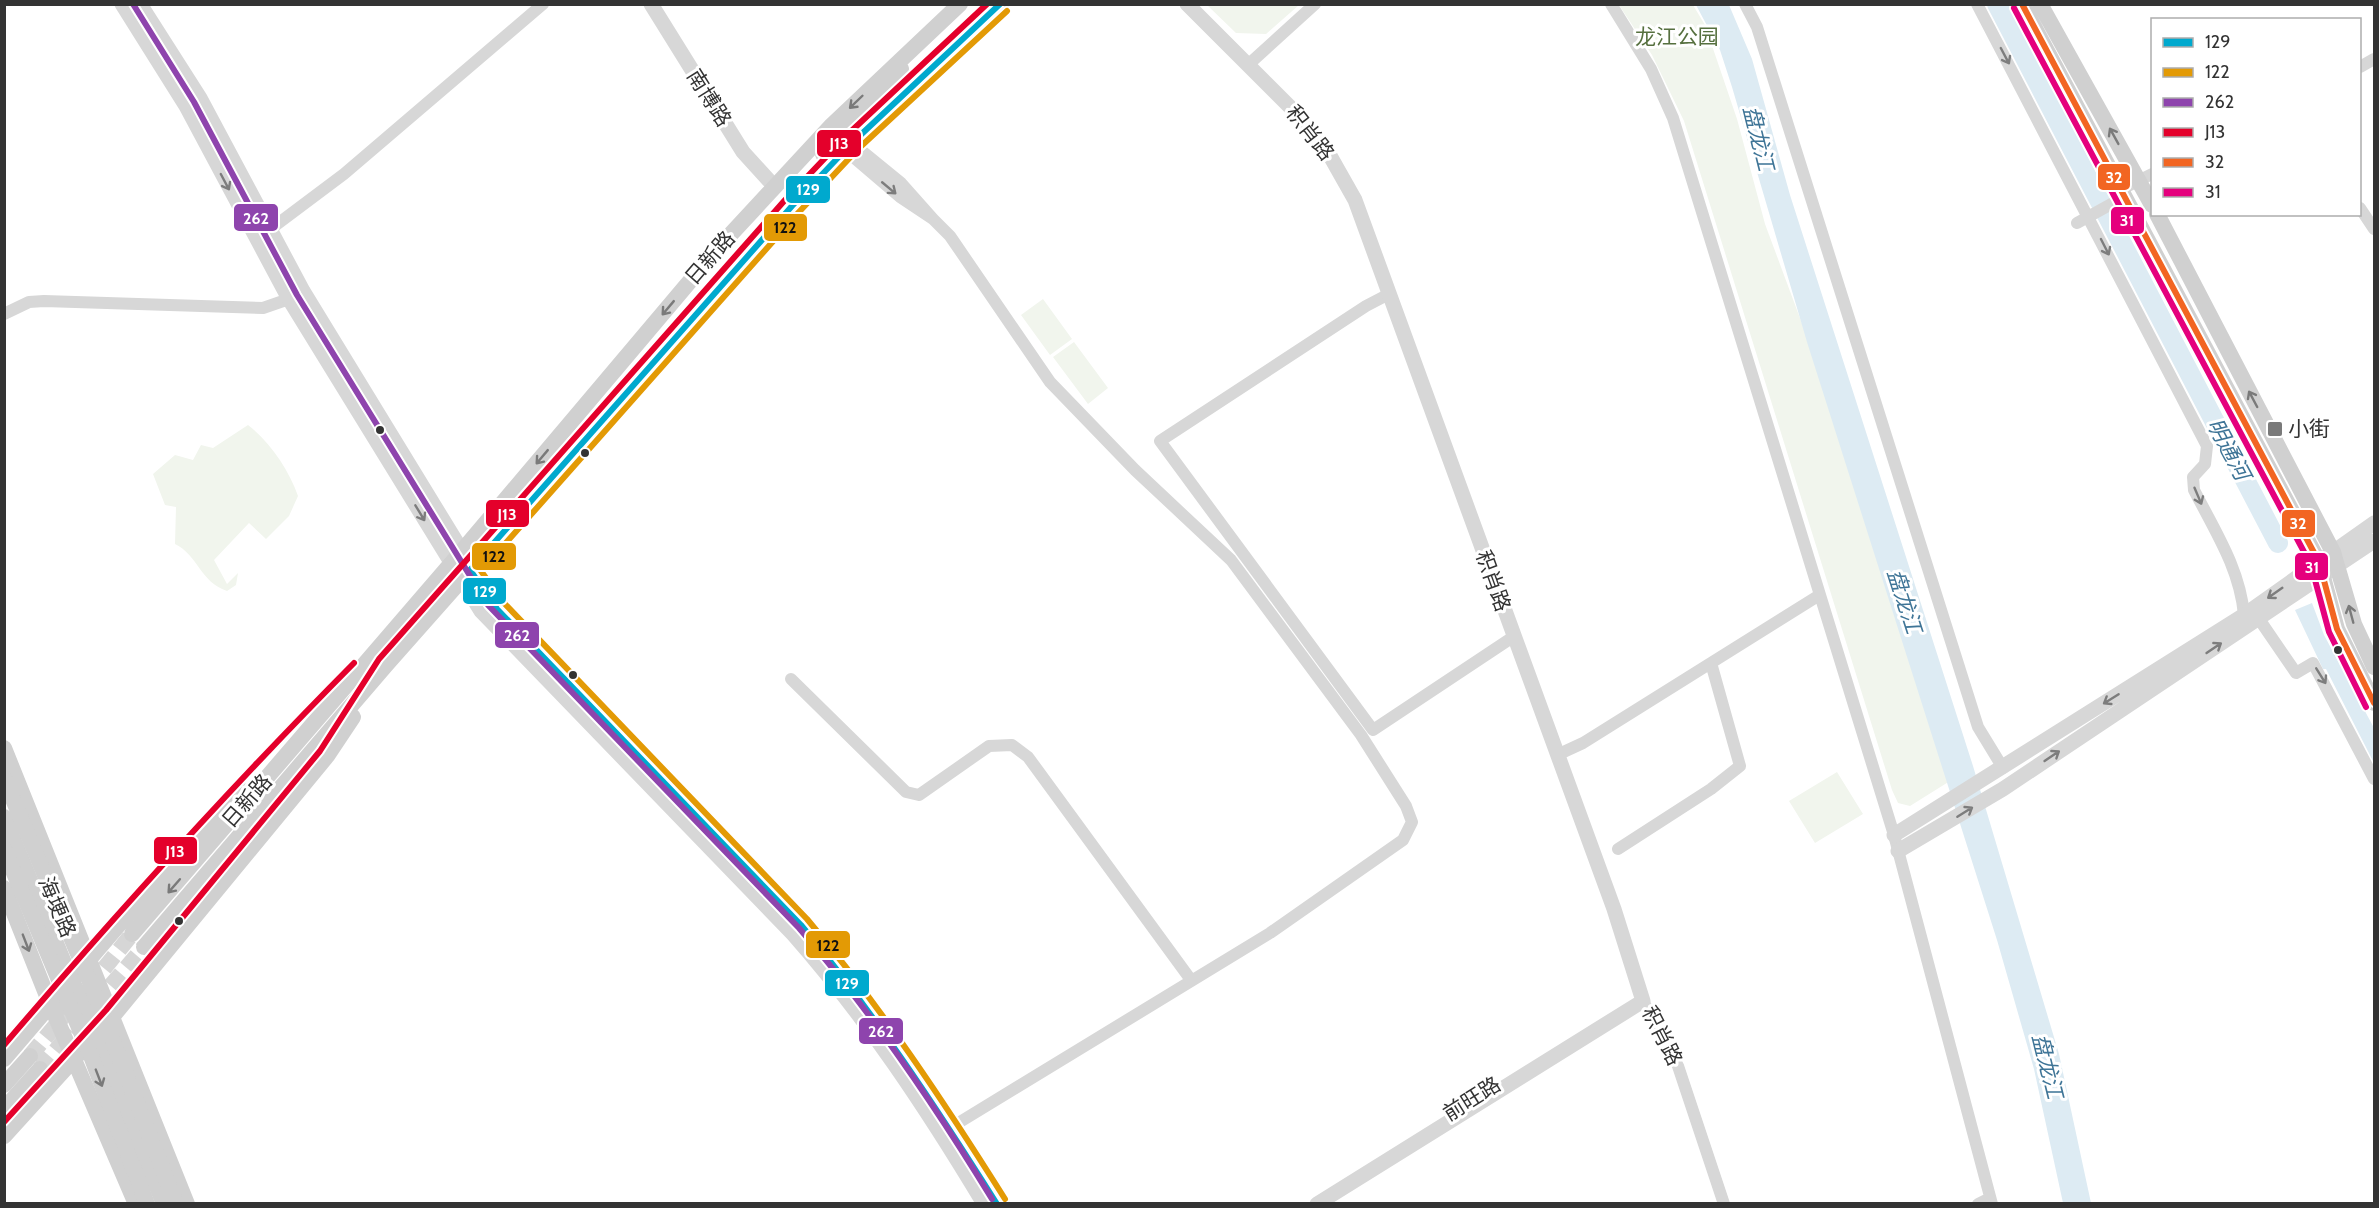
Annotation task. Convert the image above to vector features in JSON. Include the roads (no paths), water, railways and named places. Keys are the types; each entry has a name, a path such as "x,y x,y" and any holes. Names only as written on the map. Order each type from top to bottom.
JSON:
{"main road":[{"name":"日新路","path":"132,934 451,564 717,248 832,125 960,4"},
{"name":"日新路","path":"144,947 386,665 792,206 845,150 1001,4"},
{"path":"2022,4 2118,197 2321,569 2337,629 2374,703"},
{"path":"2040,4 2146,178 2151,200"},
{"path":"845,150 827,160 823,154 880,99 925,37"},
{"path":"2158,216 2336,559 2354,624 2374,667"},
{"path":"4,1136 113,1016 327,756 386,665"},
{"name":"日新路","path":"4,1059 128,914 261,769 363,667"},
{"path":"4,748 187,1203"},
{"name":"海埂路","path":"4,778 94,992 176,1203"},
{"path":"4,817 78,995 88,1006 113,1016"},
{"name":"海埂路","path":"4,849 91,1056 147,1203"},
{"path":"6,896 136,1203"},
{"path":"51,1006 65,1006 78,1011 89,1021 164,1203"},
{"path":"4,1085 35,1063 4,1109"}],"street":[{"path":"122,4 186,106 289,299 451,564 465,575 801,925 845,976 950,1128 997,1203"},
{"path":"140,4 200,98 303,291 462,551 465,575 496,628 793,934 838,985 942,1134 984,1203"},
{"path":"256,239 270,231 344,174 543,4"},
{"name":"南博路","path":"651,4 743,152 774,186"},
{"name":"积肖路","path":"1188,4 1300,117 1329,154 1355,200 1513,638 1614,909 1642,997 1678,1066 1724,1203"},
{"path":"1249,63 1316,4"},
{"path":"1611,4 1651,69 1672,118 1896,843 1991,1201 1978,1203"},
{"path":"1744,4 1756,27 1809,189 1978,728 2000,770"},
{"path":"1977,4 2092,215 2207,446 2205,464 2193,477 2194,490 2234,570 2251,617 2296,673 2313,663 2373,772"},
{"path":"845,150 900,197 933,219 950,236 1050,382 1135,470 1231,560 1361,735 1411,815 1410,828 1403,840 1270,933 950,1128"},
{"path":"2077,223 2146,178"},
{"path":"2361,210 2374,230"},
{"path":"1389,294 1366,306 1160,441 1373,730 1513,638"},
{"path":"4,314 28,302 44,301 262,308 289,299"},
{"path":"2336,559 2374,523"},
{"path":"1896,843 1927,836 2003,789 2321,569 2336,559 2374,541"},
{"path":"1557,755 1583,743 1818,596"},
{"path":"1896,843 1920,820 2251,617"},
{"path":"1618,849 1711,789 1740,766 1711,663"},
{"path":"790,679 906,792 919,795 989,746 1012,745 1028,756 1191,980"},
{"name":"前旺路","path":"1302,1203 1642,997"},
{"name":"前旺路","path":"1317,1203 1642,997"}],"water":[{"name":"盘龙江","path":"1696,5 1729,5 1752,59 1790,195 1973,766 2059,1054 2091,1203 2063,1203 2034,1069 1997,940 1807,342 1732,87 1720,50"},
{"path":"2312,603 2324,635 2374,728 2374,763 2326,669 2323,669 2295,610"}],"waterway":[{"name":"明通河","path":"1997,4 2278,543"}],"tunnel":[{"path":"89,987 132,934"},
{"path":"95,1004 144,947"},
{"path":"30,1056 66,1013"},
{"path":"40,1069 72,1031"}],"place":[{"name":"小街","path":"2275,429"}],"park label":[{"name":"龙江公园","path":"1677,37"}]}
